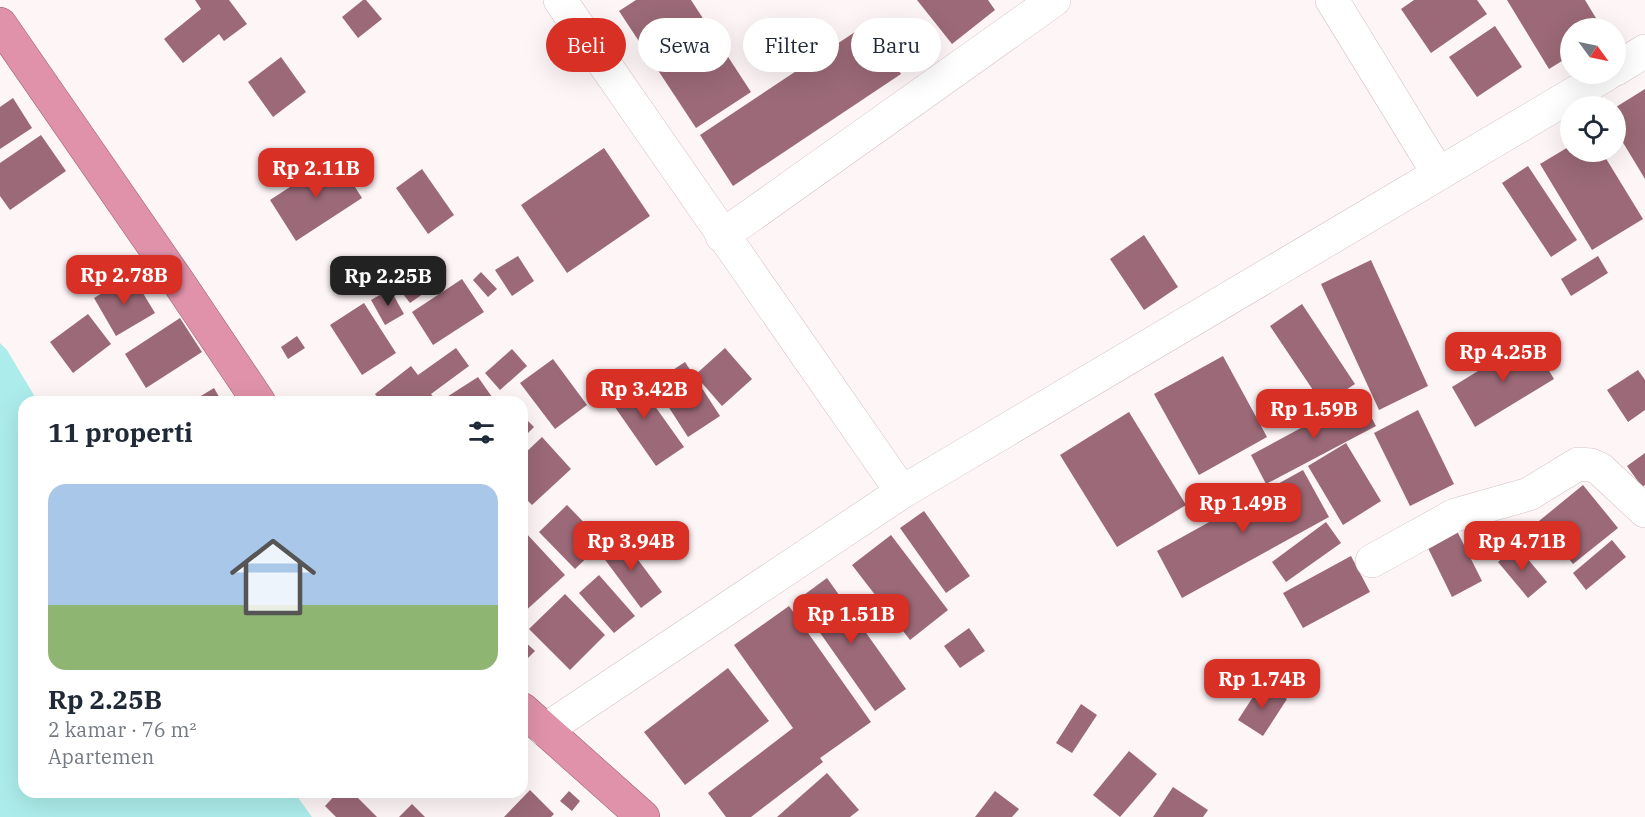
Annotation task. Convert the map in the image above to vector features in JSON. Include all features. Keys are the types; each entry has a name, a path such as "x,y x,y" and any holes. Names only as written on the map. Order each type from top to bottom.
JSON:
{"highway":[{"path":"0,24 255,396"},
{"path":"534,719 643,817"}],"street":[{"path":"560,0 902,492"},
{"path":"723,236 1054,0"},
{"path":"1332,0 1438,173"},
{"path":"1626,63 1645,51"},
{"path":"534,719 902,492 1590,84"},
{"path":"1372,561 1455,514 1529,494 1578,464 1591,465 1600,469 1645,511"}],"water":[{"path":"0,343 7,350 34,396 18,396 18,798 298,798 312,817 0,817"}],"building":[{"path":"195,0 229,0 247,24 224,41 219,34 183,63 164,39 201,9"},
{"path":"366,0 382,19 358,38 342,17"},
{"path":"636,0 691,0 703,18 638,18 638,40 626,18 619,11"},
{"path":"917,0 988,0 995,10 952,44 941,30 941,18 931,18"},
{"path":"1414,0 1477,0 1487,14 1431,53 1401,9"},
{"path":"1507,0 1585,0 1596,18 1560,18 1560,62 1549,69"},
{"path":"1495,26 1522,67 1477,97 1449,57"},
{"path":"851,35 851,72 900,72 901,74 733,186 700,135 795,72 839,72 839,43"},
{"path":"281,57 306,92 273,117 248,82"},
{"path":"731,61 751,92 696,128 659,72 731,72"},
{"path":"1645,89 1645,179 1626,148 1626,101"},
{"path":"13,98 32,128 0,149 0,107"},
{"path":"41,135 66,171 10,210 0,196 0,163"},
{"path":"604,148 650,216 567,273 521,205"},
{"path":"1560,152 1560,162 1608,162 1643,219 1592,250 1540,164"},
{"path":"336,157 362,198 296,241 270,200"},
{"path":"1528,166 1577,240 1551,257 1502,183"},
{"path":"422,169 454,215 428,234 396,188"},
{"path":"1144,235 1178,287 1144,310 1110,259"},
{"path":"518,256 534,281 512,296 495,270"},
{"path":"1598,256 1608,273 1571,296 1561,279"},
{"path":"1371,260 1428,386 1379,410 1321,284"},
{"path":"418,264 434,286 410,303 393,281"},
{"path":"481,272 497,289 488,297 473,280"},
{"path":"132,275 155,313 116,336 94,298"},
{"path":"462,279 484,312 433,345 412,312"},
{"path":"390,289 404,314 385,325 371,300"},
{"path":"364,303 396,353 362,375 330,325"},
{"path":"1302,304 1355,384 1323,405 1270,326"},
{"path":"88,314 111,344 73,373 50,342"},
{"path":"180,318 202,352 146,388 125,354"},
{"path":"297,336 305,348 288,359 281,347"},
{"path":"1530,339 1554,379 1475,427 1452,387"},
{"path":"456,348 469,366 431,394 432,396 376,396 375,394 411,366 418,375"},
{"path":"725,348 752,379 722,406 695,375"},
{"path":"512,349 527,366 500,390 485,373"},
{"path":"1223,356 1267,437 1199,475 1154,394"},
{"path":"553,359 587,405 555,429 520,383"},
{"path":"685,362 720,416 688,437 653,383"},
{"path":"1638,370 1645,380 1645,410 1628,422 1607,390"},
{"path":"632,374 684,447 656,466 605,393"},
{"path":"478,377 491,396 448,396"},
{"path":"214,388 219,396 201,396"},
{"path":"1360,396 1376,426 1266,484 1251,455"},
{"path":"1418,410 1454,484 1410,506 1374,433"},
{"path":"1129,412 1186,505 1117,547 1060,455"},
{"path":"528,421 534,427 528,433"},
{"path":"542,437 571,469 532,505 528,501 528,450"},
{"path":"1346,443 1381,501 1343,525 1308,466"},
{"path":"1645,453 1645,485 1642,487 1627,466"},
{"path":"1303,470 1329,517 1182,598 1157,551"},
{"path":"1583,485 1618,528 1573,564 1539,521"},
{"path":"567,505 603,542 575,569 539,532"},
{"path":"924,511 970,576 946,593 900,528"},
{"path":"1326,522 1341,543 1286,582 1272,562"},
{"path":"1457,531 1482,581 1452,597 1427,546"},
{"path":"528,535 565,575 528,609"},
{"path":"891,535 948,610 910,640 852,565"},
{"path":"621,537 662,592 641,608 600,553"},
{"path":"1612,540 1626,557 1586,590 1573,573"},
{"path":"1517,546 1547,582 1528,598 1498,562"},
{"path":"1351,556 1370,592 1303,628 1283,593"},
{"path":"599,575 635,616 614,633 579,593"},
{"path":"827,578 906,689 875,711 797,600"},
{"path":"565,594 605,635 570,670 529,629"},
{"path":"789,606 871,722 820,758 823,762 751,817 726,817 708,793 793,728 734,645"},
{"path":"969,628 985,651 960,668 944,646"},
{"path":"528,645 535,651 528,658"},
{"path":"728,668 769,721 685,785 644,732"},
{"path":"1262,683 1287,699 1263,736 1238,720"},
{"path":"1081,704 1097,715 1072,753 1056,743"},
{"path":"1129,751 1157,774 1120,817 1093,795"},
{"path":"827,773 859,810 850,817 777,817"},
{"path":"1173,787 1208,810 1203,817 1153,817"},
{"path":"530,790 554,814 551,817 504,817 522,798 528,798"},
{"path":"569,791 580,801 572,811 560,801"},
{"path":"995,791 1019,809 1012,817 975,817"},
{"path":"332,798 358,798 377,817 336,817 325,806"},
{"path":"412,804 425,817 399,817"}]}
